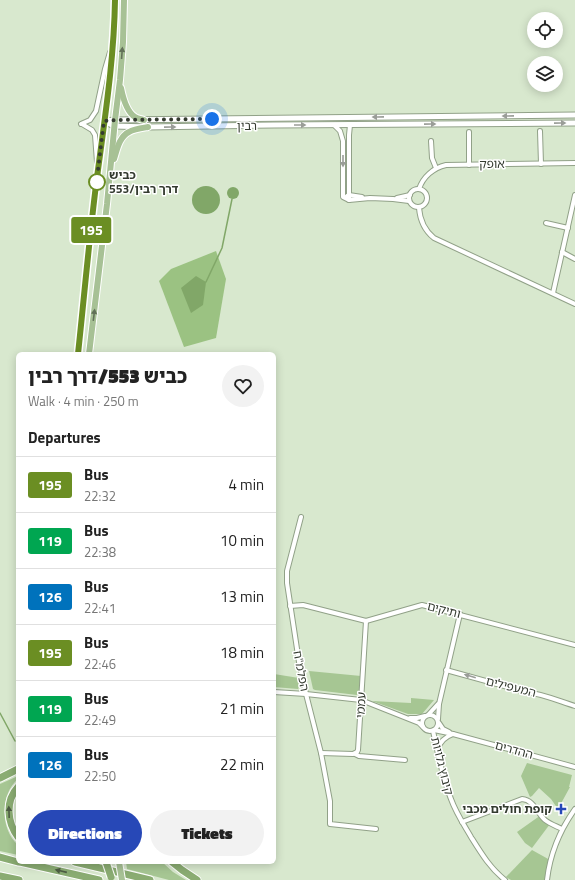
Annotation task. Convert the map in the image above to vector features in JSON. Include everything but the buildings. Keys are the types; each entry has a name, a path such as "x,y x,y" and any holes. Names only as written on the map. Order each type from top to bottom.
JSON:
{"highway":[{"path":"0,778 16,770"},
{"path":"16,789 10,800 9,814 10,822 16,834"},
{"path":"0,857 16,861"},
{"path":"28,864 99,880"},
{"path":"83,864 150,880"},
{"path":"108,864 111,878"},
{"path":"174,864 197,880"},
{"path":"0,876 19,880"}],"main road":[{"path":"78,352 96,186 114,40 115,0"},
{"path":"89,352 120,80 124,0"},
{"path":"120,80 122,96 126,105 135,117 144,120"},
{"path":"110,168 119,143 124,136 130,131 148,127"},
{"path":"119,864 122,880"}],"street":[{"path":"96,186 97,156 95,135 92,130 81,124 90,120 96,112 105,69 114,40"},
{"name":"רבין","path":"114,123 144,120 575,115"},
{"name":"רבין","path":"104,121 148,127 575,123"},
{"path":"334,125 340,132 343,141 343,197 410,201"},
{"path":"349,197 348,135 350,125"},
{"path":"540,131 541,164"},
{"path":"469,132 469,165"},
{"path":"419,189 421,183 428,174 436,168 432,158 431,141"},
{"name":"אופק","path":"436,168 446,165 575,163"},
{"path":"393,199 410,195 412,192 419,189 425,191 428,198 425,205 419,208 412,205 410,195"},
{"path":"553,293 574,205 575,195"},
{"path":"419,208 421,223 428,233 434,238 575,304"},
{"path":"546,223 568,228"},
{"path":"562,252 575,259"},
{"name":"הפלמ\"ח","path":"301,517 287,570 287,583 299,662 321,753 330,801 330,824 376,828"},
{"name":"ותיקים","path":"290,606 302,606 366,621 419,605 426,605 575,645"},
{"name":"קיבוץ גלויות","path":"438,721 439,704 460,614"},
{"name":"עממי","path":"355,754 358,750 366,621"},
{"name":"המעפילים","path":"446,670 550,697 575,706"},
{"path":"276,692 361,700 405,718 419,723 429,731 434,730 437,727 438,721 434,715 427,715 417,718 405,718"},
{"path":"423,727 422,722 424,717 439,704"},
{"name":"ההדרים","path":"438,721 443,729 453,734"},
{"name":"קיבוץ גלויות","path":"434,730 437,750 447,790 456,812 484,858 505,880"},
{"name":"ההדרים","path":"434,730 575,767"},
{"path":"437,750 445,738 453,734"},
{"path":"321,753 355,754 359,756 405,760"},
{"path":"462,822 524,799 532,803 546,821 562,828"},
{"path":"546,880 552,856 562,828 575,809"}],"shaded area":[{"path":"206,186 216,190 220,200 216,210 206,214 196,210 192,200 196,190"},
{"path":"231,187 235,187 239,193 235,199 231,199 227,195 227,191"},
{"path":"216,251 226,279 216,338 184,347 159,281 171,269"},
{"path":"196,276 206,282 203,305 191,313 181,288"},
{"path":"309,671 361,676 359,692 357,695 315,690 313,689"},
{"path":"276,674 299,678 300,686 298,689 276,687"},
{"path":"411,698 434,700 422,714 408,714 372,701 411,703"},
{"path":"527,763 572,775 570,787 558,809 551,799 539,788 530,797 521,776"},
{"path":"16,777 16,781 8,793 4,812 8,830 16,843 16,855 0,851 0,784"},
{"path":"541,815 550,824 532,848 525,843 517,832"},
{"path":"532,850 550,860 546,880 511,880 506,877"},
{"path":"126,864 164,864 173,872 186,880 169,880 127,869"}],"waterway":[{"path":"206,282 222,248 232,199"},
{"path":"0,713 15,741"}],"bus line":[{"name":"195","path":"78,352 96,186 114,40 115,0"}],"place":[{"name":"כביש 553/דרך רבין","path":"97,182"},
{"name":"קופת חולים מכבי","path":"561,809"}],"route":[{"path":"97,182 96,186 104,121 212,119"}]}
